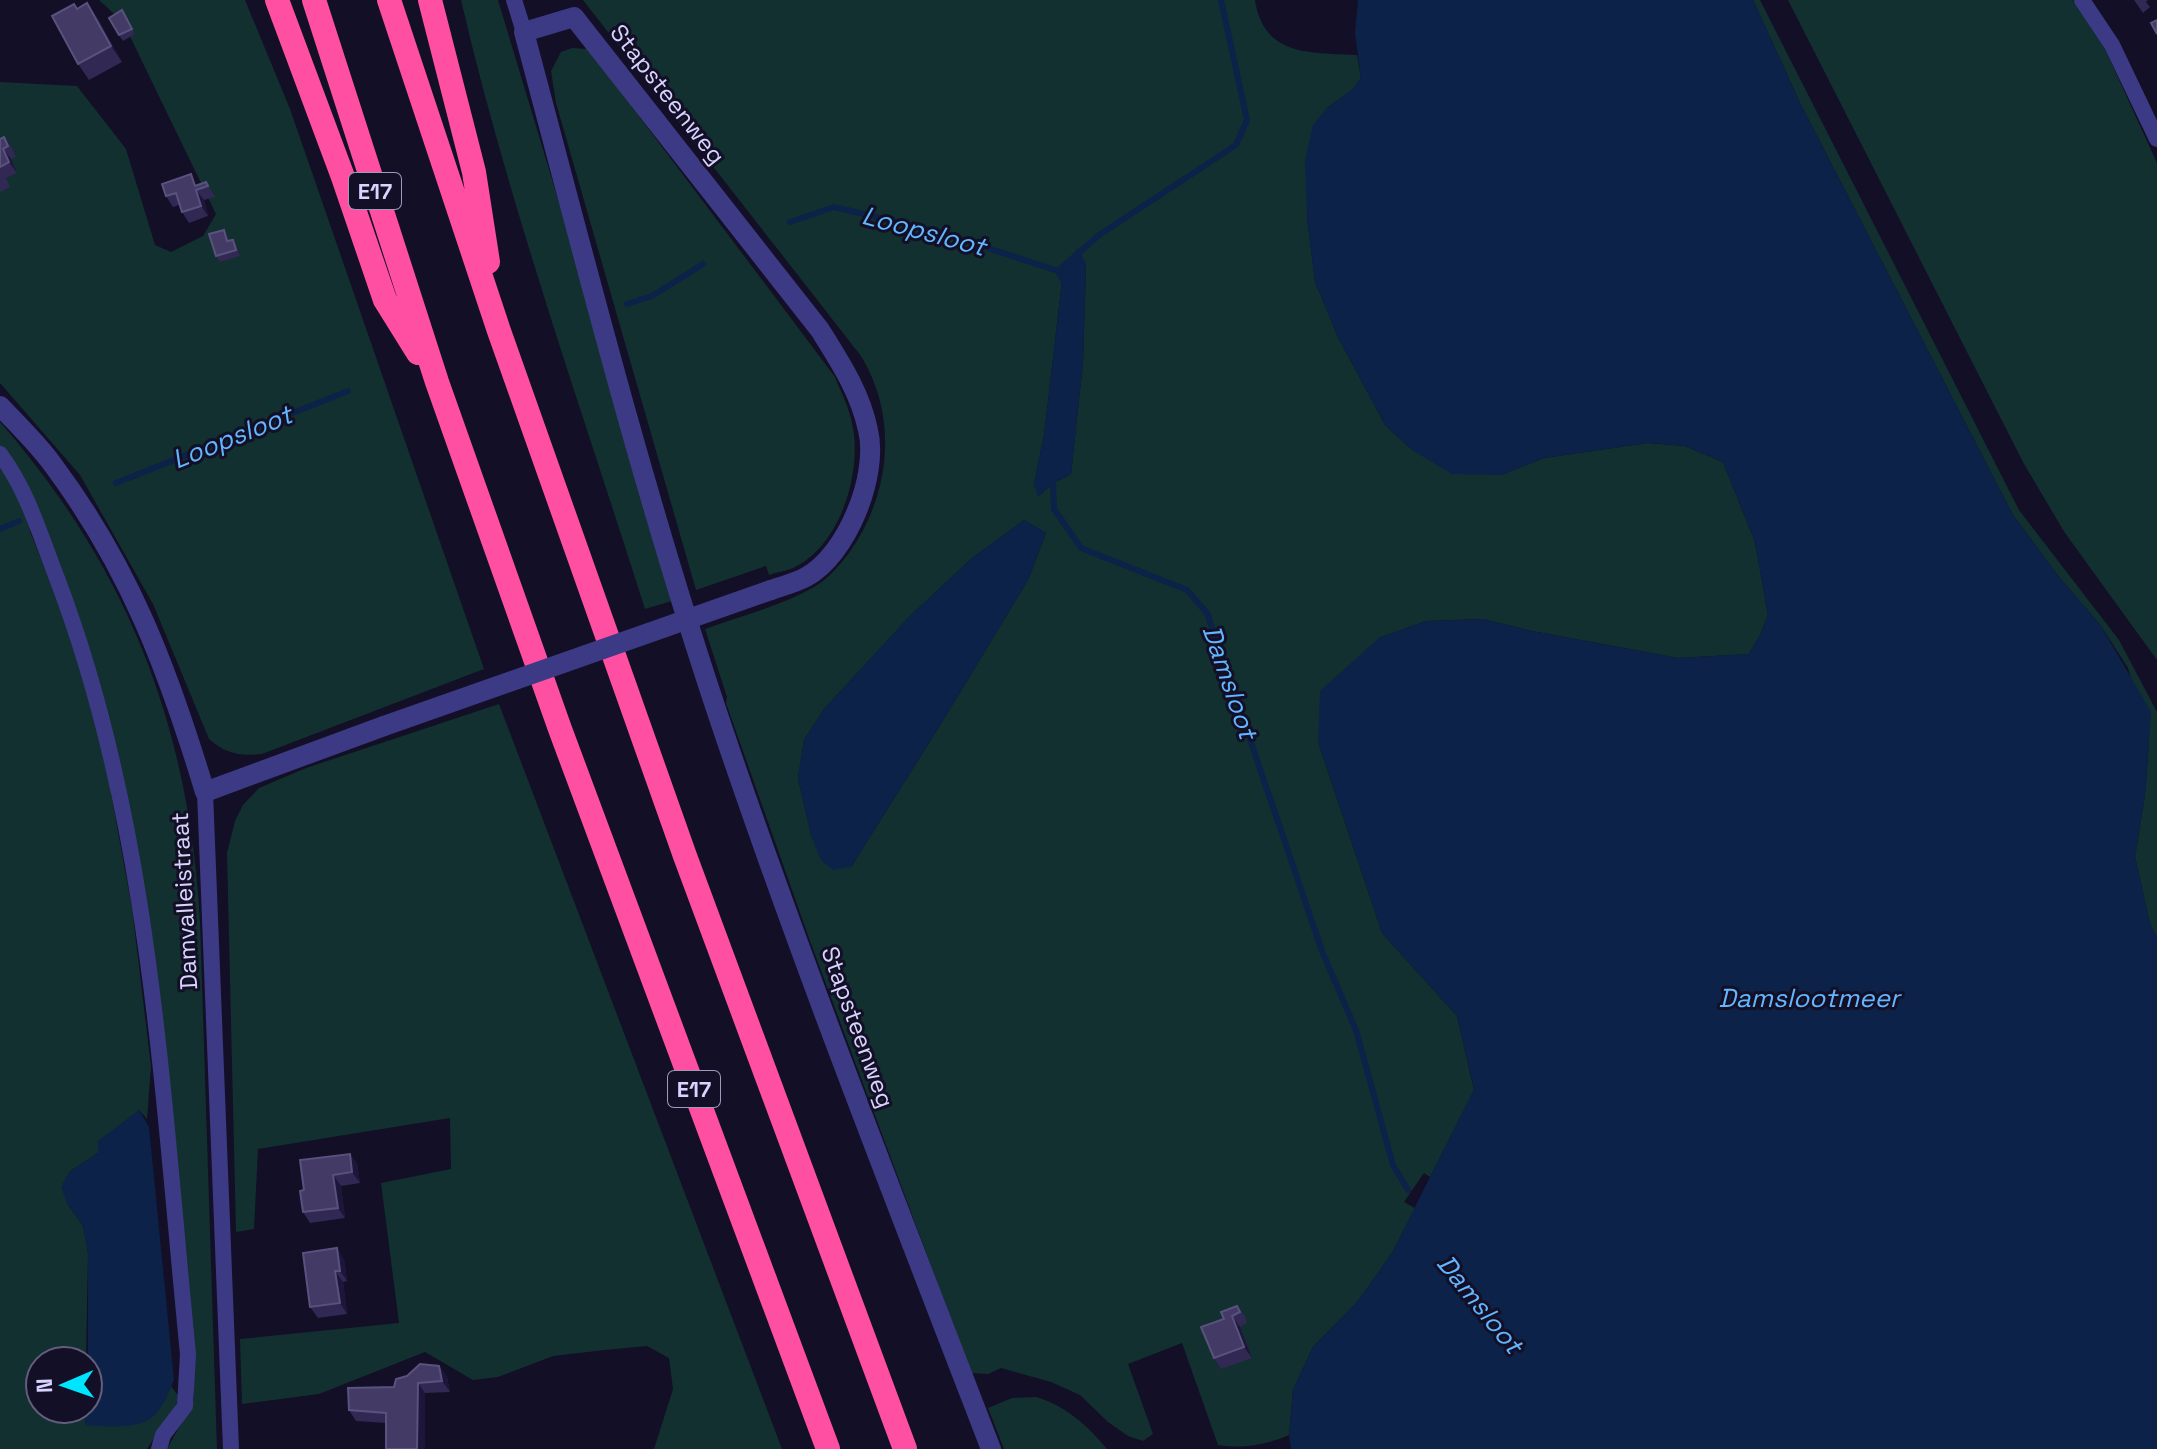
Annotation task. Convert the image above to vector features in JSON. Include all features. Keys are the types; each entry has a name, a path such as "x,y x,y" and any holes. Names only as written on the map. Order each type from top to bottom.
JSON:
{"highway":[{"path":"260,0 343,177"},
{"path":"277,0 385,300 437,382"},
{"name":"E17","path":"314,0 437,382 560,729 828,1449"},
{"path":"389,0 499,331 685,856 905,1449"},
{"path":"430,0 474,172 499,331"}],"street":[{"path":"514,0 524,32"},
{"path":"2082,0 2112,45 2157,139"},
{"name":"Stapsteenweg","path":"205,792 384,726 771,590 807,577 835,551 856,516 868,473 869,432 850,377 820,330 574,17 524,32 643,475 715,704 840,1056 991,1449"},
{"name":"Damvalleistraat","path":"0,406 52,463 101,534 130,588 185,725 205,792 231,1449"},
{"name":"Damvalleistraat","path":"0,454 23,490 96,691 115,768 142,915 188,1354 185,1406 163,1435 159,1449"}],"green space":[{"path":"99,0 245,0 290,109 484,669 262,754 240,754 221,748 209,739 153,604 80,475 0,383 0,82 77,86 126,149 155,245 171,252 203,236 216,214 123,22"},
{"path":"461,0 498,0 672,601 645,609 523,230"},
{"path":"583,0 1255,0 1268,33 1279,42 1307,52 1357,55 1361,78 1352,90 1327,108 1307,218 1315,282 1338,337 1385,425 1412,450 1501,475 1544,458 1648,443 1685,446 1723,462 1755,542 1768,615 1749,654 1678,658 1483,619 1426,621 1379,638 1318,742 1382,933 1457,1016 1474,1090 1430,1177 1424,1173 1404,1202 1415,1208 1392,1253 1358,1301 1313,1347 1293,1390 1289,1435 1263,1444 1218,1445 1182,1343 1128,1364 1153,1434 1143,1441 1128,1436 1108,1422 1080,1395 1051,1382 1001,1368 988,1374 971,1373 810,941 726,703 727,697 705,629 774,605 814,587 837,567 863,531 881,482 885,431 873,380 861,356","holes":["1064,264 1086,265 1083,362 1071,474 1052,484 1039,496 1034,484 1044,435","1024,520 1046,533 1028,580 851,867 811,835 798,778 804,740 824,709 910,616 971,559"]},
{"path":"1753,0 1760,0 2019,510 2119,640 2157,712 2157,938 2150,924 2135,857 2145,795 2149,742 2128,668 2101,626 2059,577 2013,515 1801,105"},
{"path":"1788,0 2073,0 2105,49 2157,163 2157,660 2065,533 2024,464"},
{"path":"572,48 587,49 596,59 835,377 851,417 855,442 851,484 836,525 824,543 793,568 769,575 766,566 696,590 556,103 551,71 561,52"},
{"path":"0,422 45,478 84,535 117,594 144,654 166,717 182,782 194,851 200,922 217,1449 167,1449 194,1400 192,1333 104,701 0,447"},
{"path":"0,467 21,499 31,534 75,644 108,777 132,908 151,1066 147,1119 139,1110 98,1153 69,1172 67,1203 83,1226 88,1252 86,1345 24,1345 24,1425 104,1425 104,1420 164,1402 171,1386 180,1398 147,1449 0,1449"},
{"path":"499,704 782,1449 654,1449 673,1389 669,1358 647,1346 553,1356 498,1377 473,1380 425,1352 319,1394 242,1404 240,1339 399,1323 381,1183 451,1169 450,1118 258,1149 254,1229 236,1232 227,853 235,821 243,805 259,788 306,768"},
{"path":"1036,1397 1075,1417 1107,1449 1004,1449 988,1408 1012,1398"}],"water":[{"name":"Damslootmeer","path":"1358,0 1753,0 1801,105 2013,515 2059,577 2101,626 2151,712 2145,795 2135,857 2150,924 2157,938 2157,1449 1291,1449 1289,1435 1293,1390 1313,1347 1358,1301 1392,1253 1474,1089 1457,1016 1382,933 1318,742 1320,691 1379,638 1426,621 1483,619 1678,658 1749,654 1768,615 1755,542 1723,462 1685,446 1648,443 1544,458 1501,475 1452,474 1412,450 1385,425 1338,337 1315,282 1307,218 1305,161 1313,125 1361,78 1355,34"},
{"path":"1078,248 1086,264 1083,362 1071,474 1052,484 1038,497 1034,483 1044,435 1064,264"},
{"path":"1024,520 1046,533 1028,580 851,867 833,870 821,860 811,835 798,778 804,740 824,709 910,616 971,559"},
{"path":"139,1110 149,1127 174,1380 165,1401 150,1419 119,1426 86,1425 104,1425 104,1345 88,1345 88,1252 83,1226 67,1203 61,1187 69,1172 98,1153 98,1141"}],"building":[{"path":"87,3 111,46 78,64 52,16 74,4 77,9"},
{"path":"122,10 132,29 119,35 109,18"},
{"path":"2157,20 2157,34 2151,23"},
{"path":"4,137 8,146 3,149 9,162 0,167 0,139"},
{"path":"191,174 195,186 206,182 208,186 196,190 201,206 182,212 176,193 166,196 162,184"},
{"path":"224,230 227,241 233,240 236,250 216,256 209,234"},
{"path":"350,1154 352,1172 333,1175 338,1208 303,1212 300,1160"},
{"path":"337,1248 340,1271 335,1271 340,1303 310,1307 303,1253"},
{"path":"1237,1306 1240,1312 1232,1316 1244,1347 1214,1358 1201,1327 1224,1319 1221,1312"},
{"path":"420,1364 439,1366 442,1381 418,1383 417,1449 386,1449 386,1413 349,1410 348,1388 394,1387 396,1379 407,1376"}],"waterway":[{"name":"Damsloot","path":"1066,285 1058,271 1099,235 1236,145 1247,120 1221,0"},
{"name":"Loopsloot","path":"790,222 834,207 939,232 1058,271"},
{"name":"Loopsloot","path":"627,304 652,296 703,264"},
{"name":"Loopsloot","path":"116,483 348,391"},
{"name":"Damsloot","path":"1053,478 1054,509 1081,548 1187,590 1207,613 1322,951 1356,1030 1393,1165 1408,1190"},
{"name":"Loopsloot","path":"0,529 19,521"}]}
